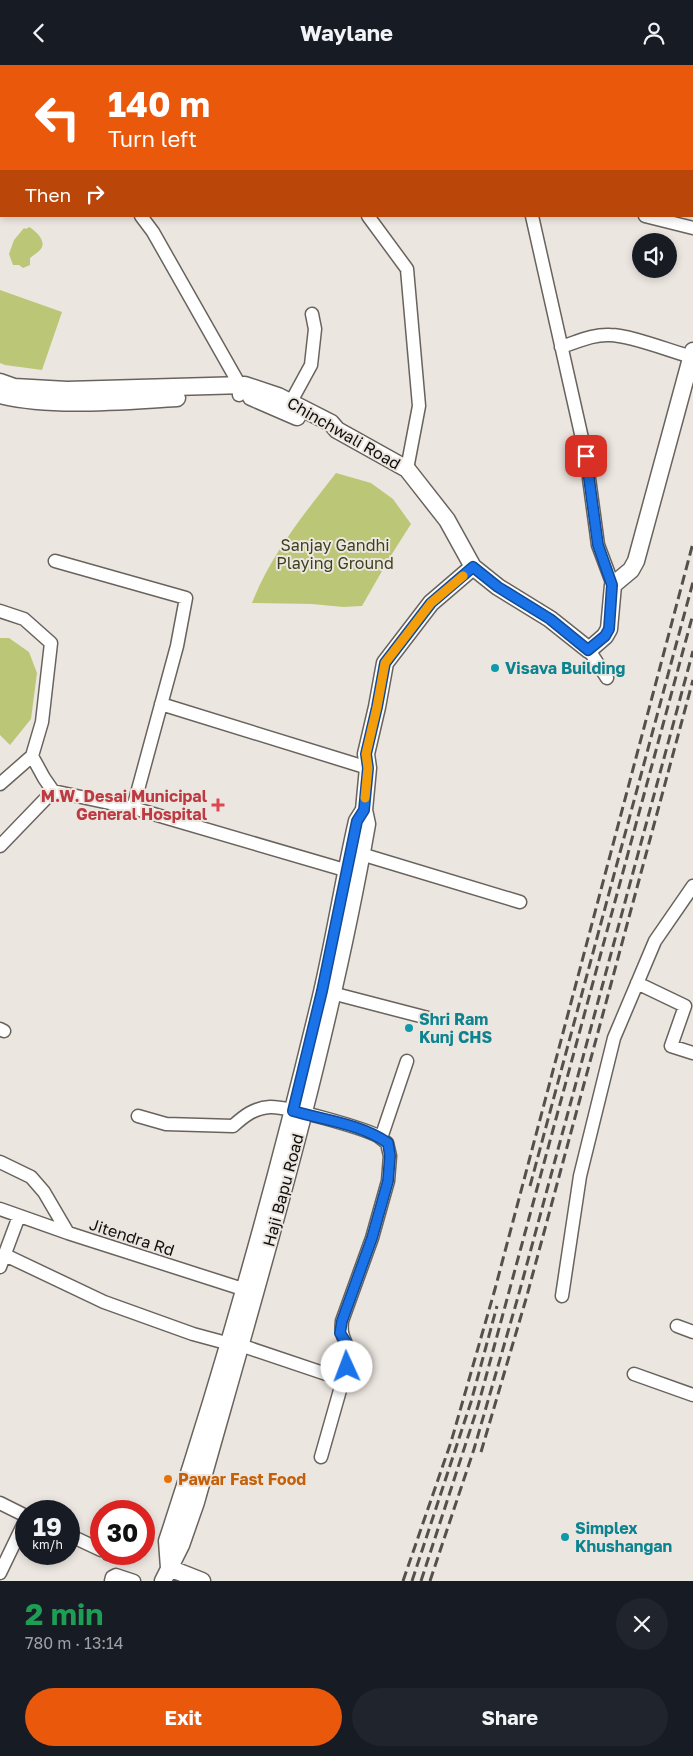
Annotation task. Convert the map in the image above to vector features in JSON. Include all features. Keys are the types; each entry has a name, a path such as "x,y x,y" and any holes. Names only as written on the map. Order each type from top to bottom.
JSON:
{"street":[{"path":"142,217 153,232 239,390"},
{"path":"369,217 407,269 419,406 407,469"},
{"path":"532,217 586,456 598,545 612,585 609,629 605,636 588,650 608,678"},
{"path":"649,217 693,228"},
{"path":"288,407 310,365 315,329 312,314"},
{"path":"561,347 593,336 611,334 692,354 636,561 631,570 612,585"},
{"name":"Chinchwali Road","path":"0,382 14,387 113,395 239,390 245,385 278,396 288,407 331,423 337,430 407,469 447,520 473,567 498,587 550,619 588,650"},
{"path":"0,395 17,399 58,403 113,395"},
{"path":"55,561 186,598 177,646 133,808"},
{"name":"Haji Bapu Road","path":"352,872 361,854 360,832 357,821 364,810 368,768 366,754 385,663 431,603 473,567"},
{"path":"0,611 24,619 51,643 42,722 32,756 0,784"},
{"path":"161,703 368,768"},
{"path":"32,756 53,791 133,808 352,872"},
{"path":"0,846 53,791"},
{"name":"Haji Bapu Road","path":"166,1575 181,1545 187,1505 266,1235 327,991 360,832"},
{"path":"361,854 520,902"},
{"path":"562,1296 580,1176 614,1038 655,941 693,886"},
{"path":"637,983 686,1006 671,1045 693,1053"},
{"path":"327,991 428,1018"},
{"path":"380,1138 407,1061"},
{"path":"138,1115 166,1123 233,1126 249,1112 271,1107 346,1125 388,1143 390,1156 388,1181 372,1238 342,1321 340,1333 347,1344 350,1355 321,1457"},
{"path":"0,1162 31,1177 44,1192 68,1233"},
{"name":"Jitendra Rd","path":"0,1209 250,1292"},
{"path":"19,1216 2,1261 104,1302 193,1334 236,1341 344,1379"},
{"path":"677,1326 693,1332"},
{"path":"634,1374 693,1395"},
{"path":"0,1503 15,1511"},
{"path":"0,1573 15,1541"},
{"path":"111,1581 112,1577 116,1575 134,1581"},
{"path":"166,1575 202,1581"}],"green space":[{"path":"29,227 38,234 43,244 39,251 30,258 30,265 23,268 19,265 13,265 9,254 14,240 24,228"},
{"path":"0,290 62,312 42,370 0,363"},
{"name":"Sanjay Gandhi Playing Ground","path":"336,473 371,483 393,499 411,524 362,606 343,607 312,604 252,603 278,551"},
{"path":"0,638 9,638 29,652 37,673 31,719 10,745 0,735"}],"railway":[{"path":"403,1581 451,1442 495,1289 693,543"},
{"path":"530,1186 693,582"},
{"path":"421,1581 478,1406 693,614"},
{"path":"430,1581 474,1449 518,1297 693,651"},
{"path":"481,1452 526,1299 693,680"},
{"path":"412,1581 471,1402 497,1306"}],"slow traffic":[{"path":"365,798 368,783 366,754 385,663 431,603 463,576"}],"place":[{"name":"Visava Building","path":"495,668"},
{"name":"M.W. Desai Municipal General Hospital","path":"218,805"},
{"name":"Shri Ram Kunj CHS","path":"409,1028"},
{"name":"Pawar Fast Food","path":"168,1479"},
{"name":"Simplex Khushangan","path":"565,1537"}],"route":[{"path":"347,1367 350,1355 347,1344 340,1333 342,1321 372,1238 388,1181 390,1156 388,1143 378,1136 346,1125 293,1111 322,991 357,821 364,810 368,783 366,754 385,663 431,603 473,567 498,587 550,619 588,650 605,636 609,629 612,585 598,545 586,456"}]}
